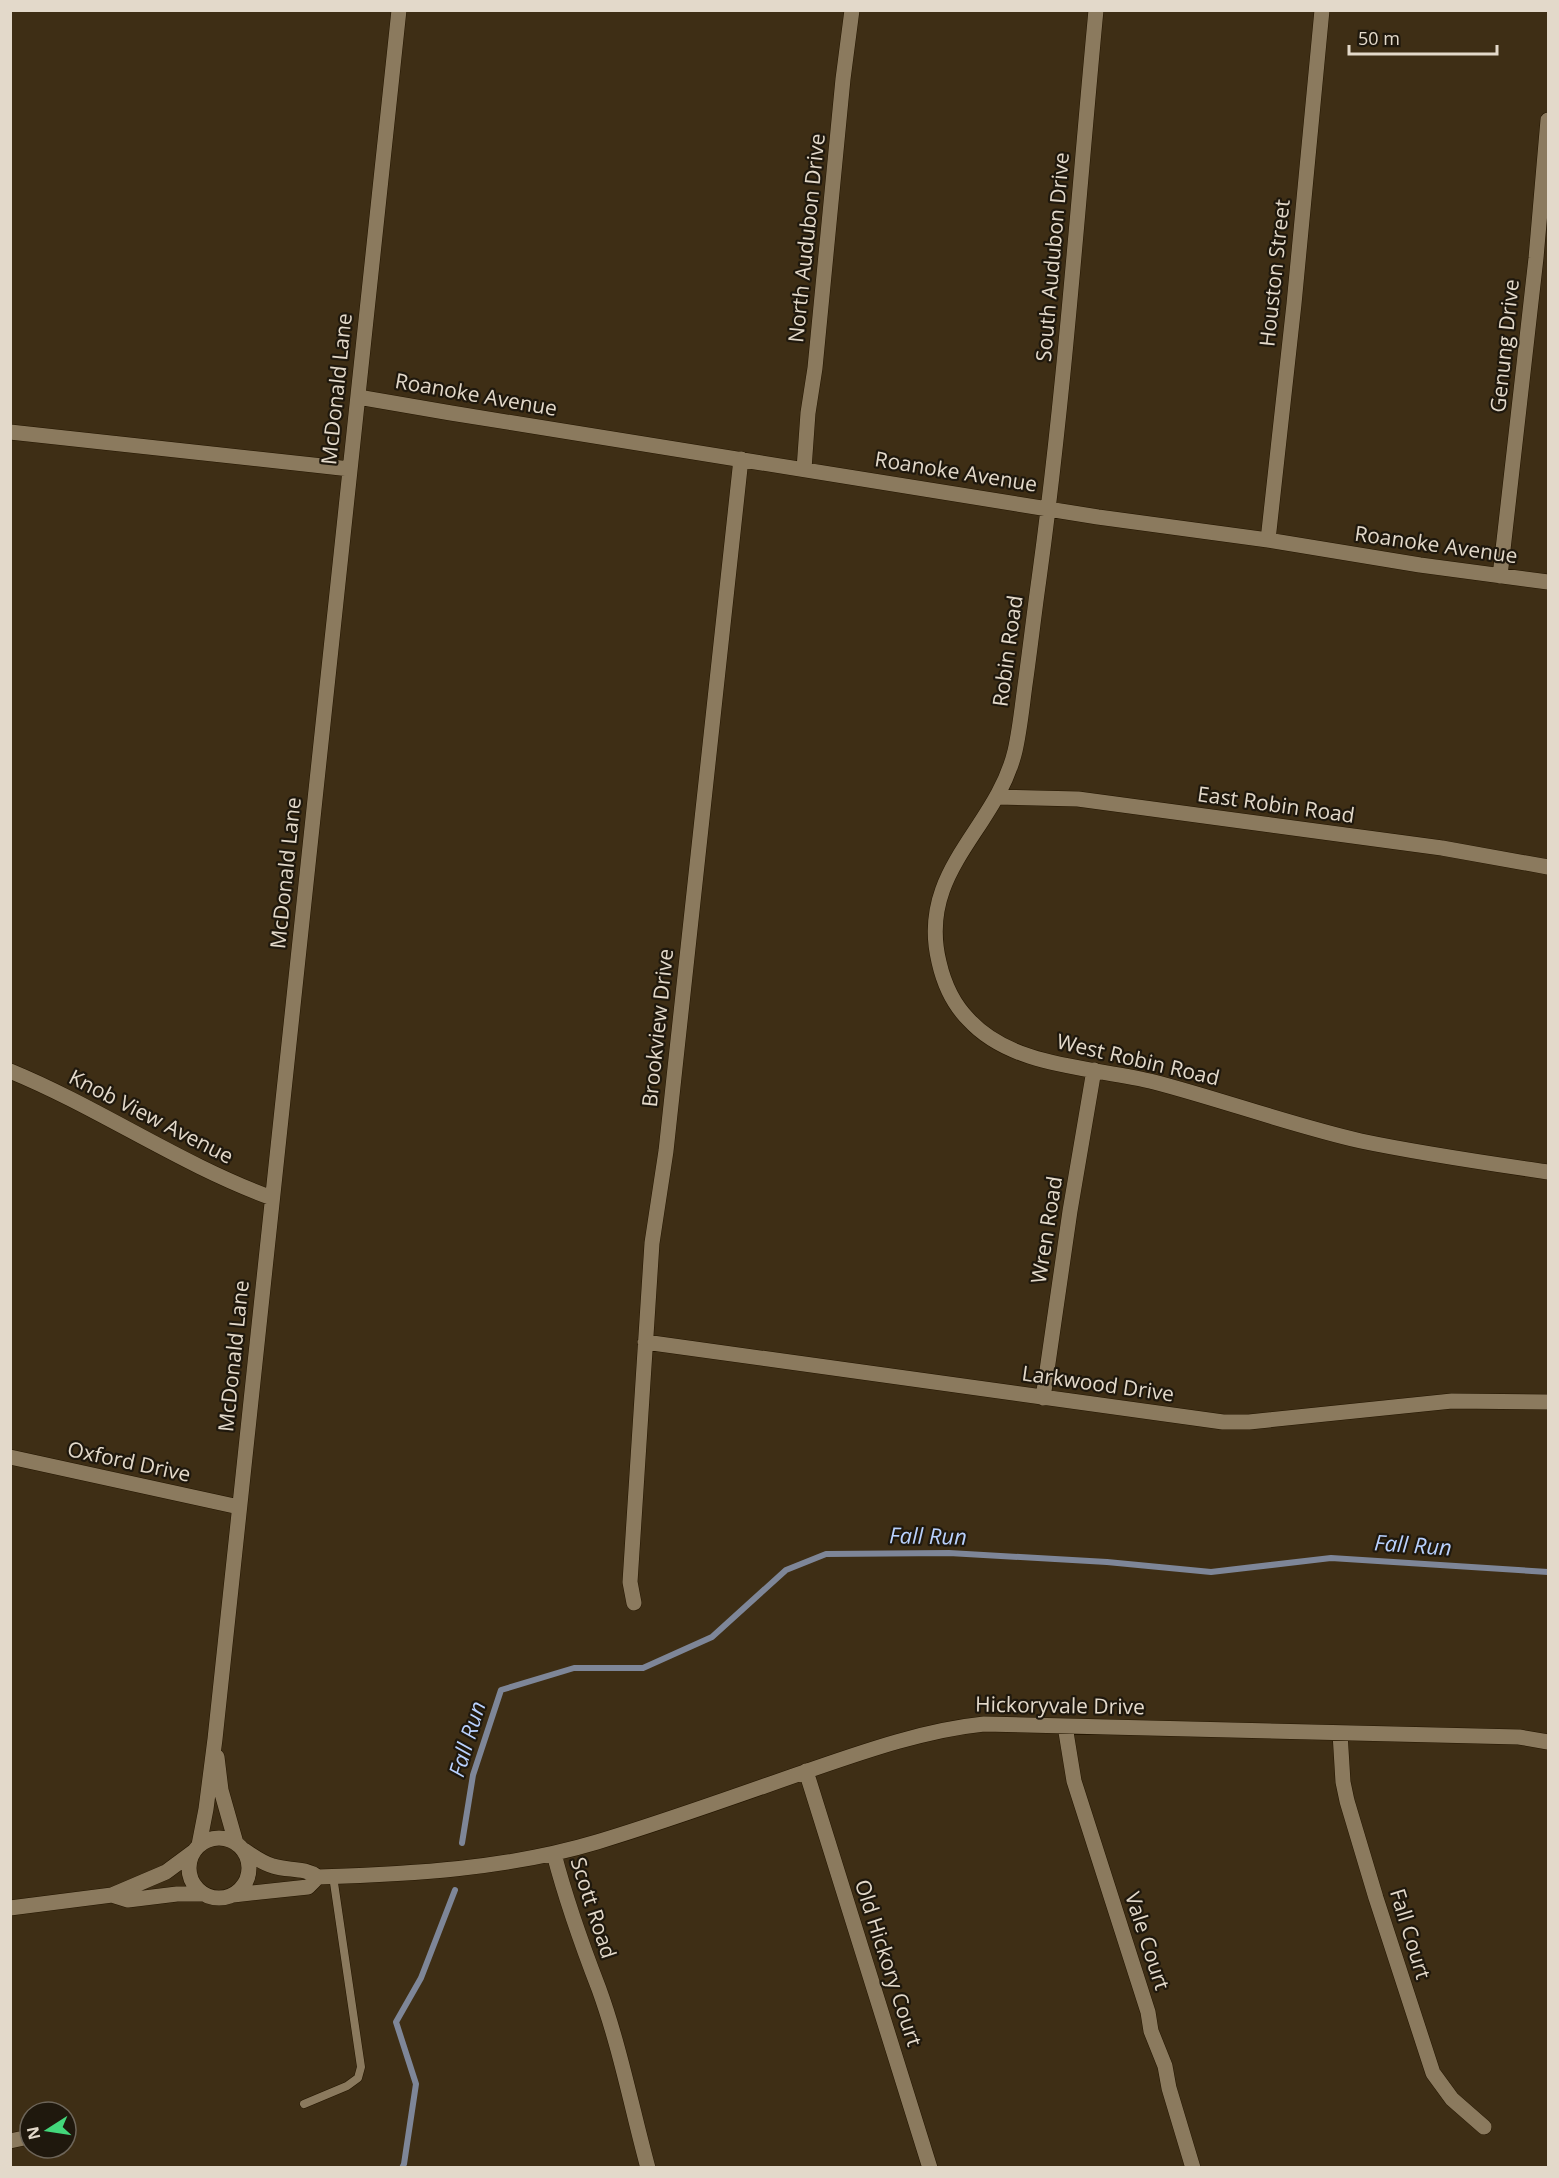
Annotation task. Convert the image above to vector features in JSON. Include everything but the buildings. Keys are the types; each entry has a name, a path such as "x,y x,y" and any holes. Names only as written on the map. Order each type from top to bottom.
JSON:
{"street":[{"name":"McDonald Lane","path":"196,1849 206,1809 214,1739 399,10"},
{"name":"North Audubon Drive","path":"804,469 852,10"},
{"name":"South Audubon Drive","path":"1049,508 1096,10"},
{"name":"Houston Street","path":"1268,540 1295,293 1322,10"},
{"name":"Genung Drive","path":"1500,576 1536,258 1548,120"},
{"name":"Roanoke Avenue","path":"358,397 451,414 1098,517 1548,582"},
{"path":"10,432 350,470"},
{"name":"Brookview Drive","path":"634,1603 630,1582 652,1243 667,1140 741,459"},
{"name":"Robin Road","path":"997,797 1012,764 1017,743 1049,508"},
{"name":"East Robin Road","path":"997,797 1078,799 1442,848 1548,867"},
{"name":"West Robin Road","path":"997,797 950,868 937,909 934,932 943,980 954,1001 968,1020 985,1035 1004,1047 1048,1061 1179,1089 1362,1141 1548,1172"},
{"name":"Wren Road","path":"1043,1398 1070,1211 1094,1070"},
{"name":"Knob View Avenue","path":"10,1071 240,1186 272,1198"},
{"name":"Larkwood Drive","path":"645,1342 1232,1422 1452,1401 1548,1402"},
{"name":"Oxford Drive","path":"10,1457 239,1507"},
{"name":"Hickoryvale Drive","path":"554,1854 597,1842 870,1750 961,1726 1006,1724 1340,1732 1518,1737 1548,1742"},
{"name":"Vale Court","path":"1065,1726 1074,1781 1148,2012 1151,2031 1165,2066 1169,2088 1193,2168"},
{"name":"Fall Court","path":"1340,1732 1347,1801 1433,2073 1452,2099 1484,2127"},
{"name":"McDonald Lane","path":"214,1739 221,1790 240,1847"},
{"name":"Old Hickory Court","path":"806,1771 930,2168"},
{"path":"10,1908 112,1895 166,1872 196,1849 217,1838 227,1839 240,1847 248,1860 247,1880 233,1894 223,1898 204,1894 177,1894 128,1900 112,1895"},
{"name":"Scott Road","path":"240,1847 269,1865 309,1870 326,1877"},
{"path":"196,1849 190,1861 189,1871 197,1888 204,1894"},
{"name":"Scott Road","path":"233,1894 308,1887 326,1877 479,1867 554,1854 574,1925 599,1990 648,2168"}],"lane":[{"path":"304,2104 347,2086 358,2078 361,2067 326,1877"}],"waterway":[{"name":"Fall Run","path":"462,1843 473,1775 501,1690 574,1668 643,1668 712,1637 786,1570 826,1554 949,1553 1107,1562 1211,1572 1331,1558 1548,1572"},
{"name":"Fall Run","path":"402,2168 416,2084 396,2022 421,1978 455,1890"}]}
